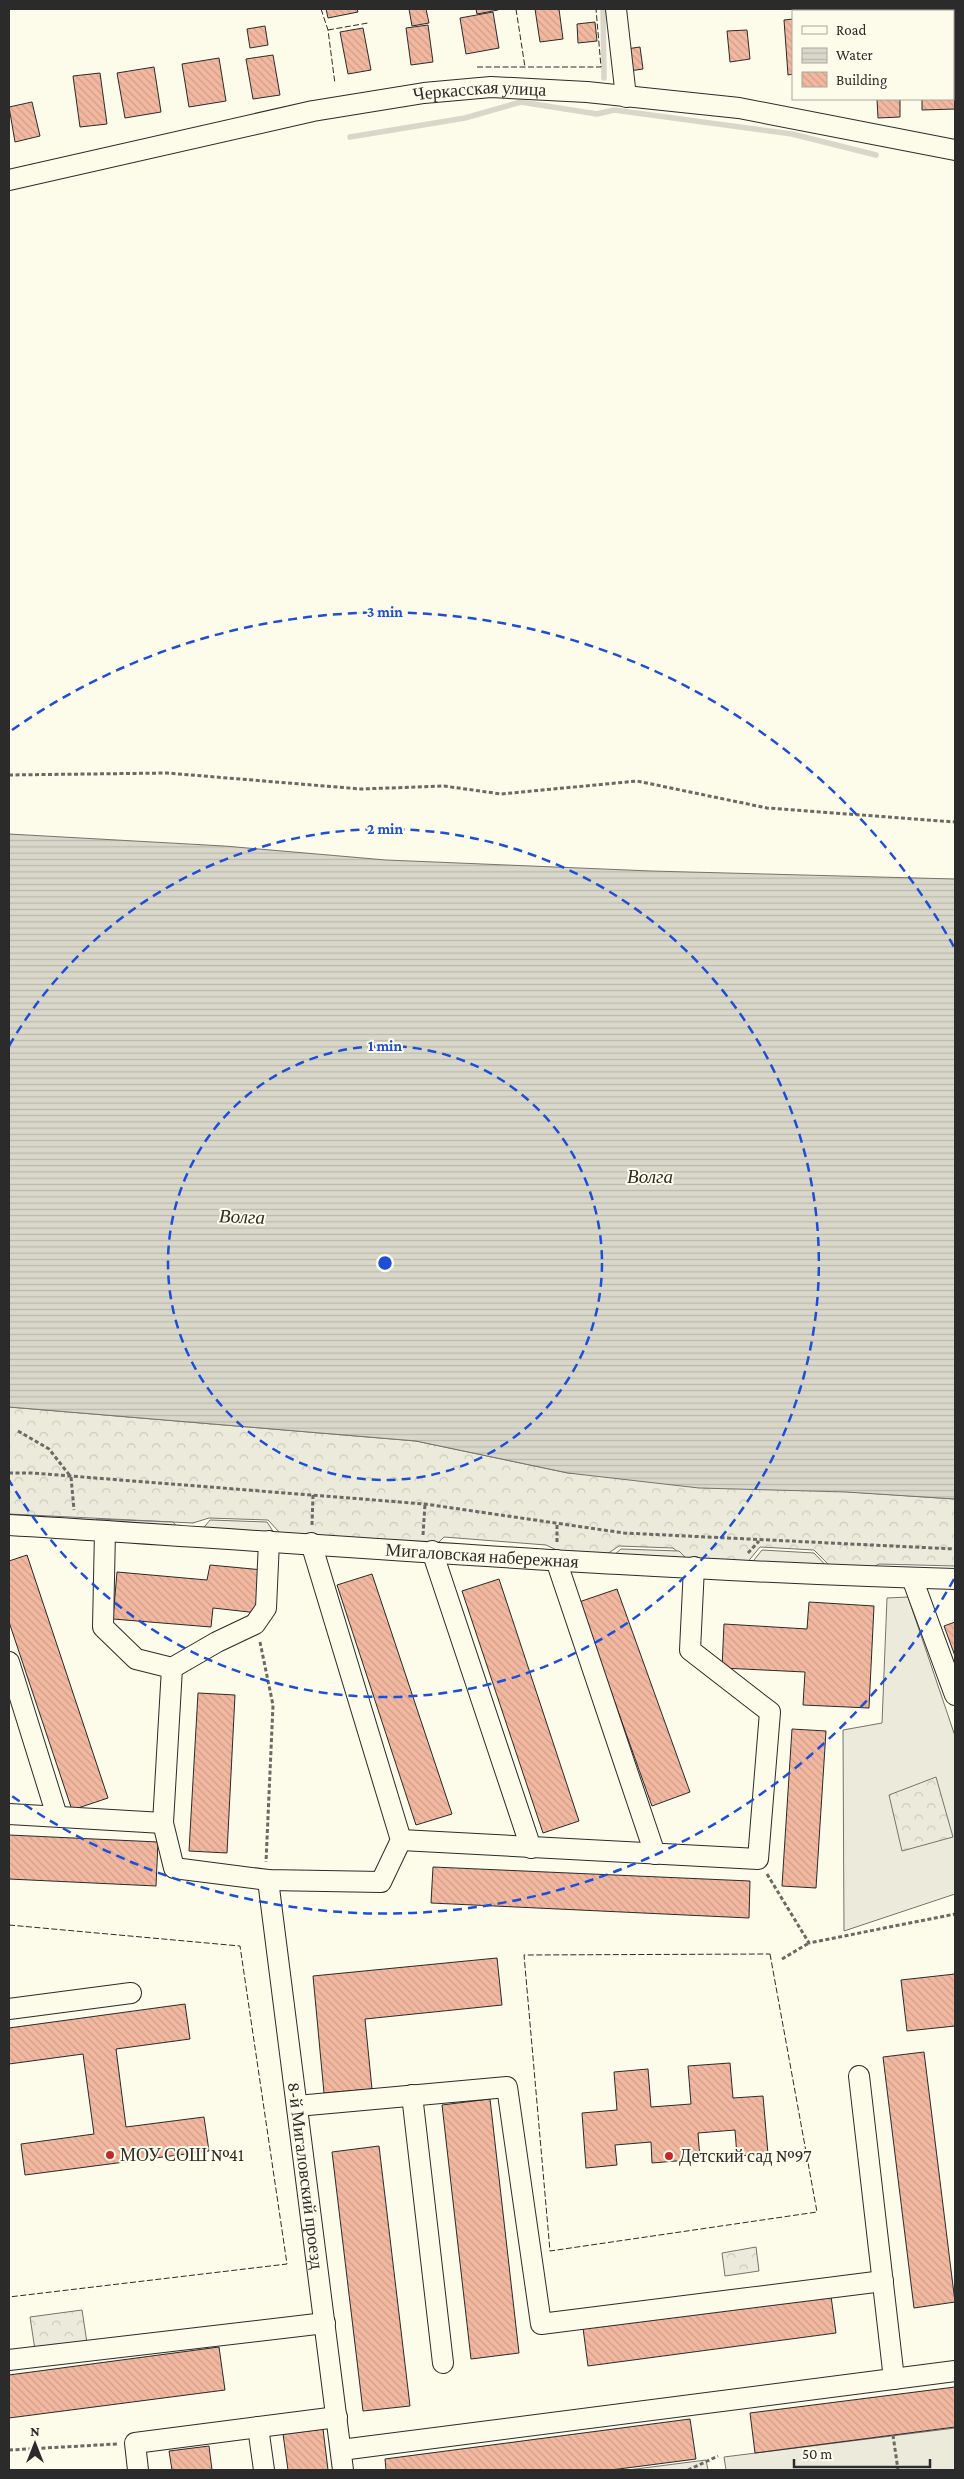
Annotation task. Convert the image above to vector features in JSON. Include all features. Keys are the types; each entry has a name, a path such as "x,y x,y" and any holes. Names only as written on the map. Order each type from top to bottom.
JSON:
{"street":[{"path":"616,9 626,97"},
{"name":"Черкасская улица","path":"9,180 313,111 424,93 509,87 739,108 955,150"},
{"name":"Мигаловская набережная","path":"9,1525 556,1560 955,1580"},
{"path":"105,1531 103,1627 136,1659 172,1668 217,1642 255,1624 266,1608 269,1541"},
{"path":"172,1668 163,1823 174,1868 268,1880 380,1882 401,1840 311,1544"},
{"path":"432,1551 531,1848"},
{"path":"556,1560 655,1854"},
{"path":"401,1840 758,1859 770,1712 690,1650 694,1567"},
{"path":"912,1578 955,1694"},
{"path":"9,1662 57,1816"},
{"path":"9,1814 163,1823"},
{"name":"8-й Мигаловский проезд","path":"268,1880 344,2470"},
{"path":"9,2009 131,1994"},
{"path":"860,2076 894,2379"},
{"path":"297,2106 507,2087 541,2324 883,2281"},
{"path":"412,2095 443,2363"},
{"path":"9,2360 325,2323"},
{"path":"341,2450 955,2371"},
{"path":"138,2470 135,2443 337,2417"},
{"path":"258,2427 264,2470"}],"path":[{"path":"9,775 167,773 362,789 444,786 501,794 637,781 767,808 955,822"},
{"path":"18,1431 49,1450 70,1477 73,1495"},
{"path":"9,1473 425,1504 624,1534 955,1549"},
{"path":"312,1514 313,1495"},
{"path":"424,1523 425,1504"},
{"path":"255,1624 267,1668 273,1704 266,1862 268,1880"},
{"path":"758,1859 809,1943"},
{"path":"782,1959 809,1943 955,1914"},
{"path":"893,2435 898,2470"},
{"path":"9,2450 135,2443"},
{"path":"688,2470 718,2456"}],"green space":[{"path":"9,1407 416,1441 568,1473 955,1499 955,1566 879,1564 866,1571 833,1569 814,1550 760,1547 746,1564 686,1558 673,1548 619,1546 604,1556 563,1553 546,1545 444,1537 436,1545 281,1534 268,1520 209,1518 193,1523 9,1514"},
{"path":"908,1597 955,1736 955,1894 844,1931 843,1730 882,1723 887,1598"},
{"path":"936,1777 953,1837 902,1851 889,1795"},
{"path":"756,2247 759,2271 725,2276 722,2253"},
{"path":"82,2310 87,2343 35,2350 30,2317"},
{"path":"955,2428 955,2470 726,2470 724,2457"},
{"path":"706,2460 708,2470 628,2470"}],"shaded area":[{"path":"97,1519 173,1522 185,1536 87,1530"},
{"path":"210,1520 267,1522 280,1542 196,1537"},
{"path":"621,1549 679,1551 686,1558 605,1563"},
{"path":"762,1550 814,1553 835,1575 746,1570"}],"water":[{"name":"Волга","path":"9,834 224,846 386,860 651,871 955,879 955,1499 846,1492 699,1488 568,1473 416,1441 9,1407"}],"building":[{"path":"326,9 357,9 358,12 328,18"},
{"path":"409,9 426,9 429,23 412,26"},
{"path":"476,9 498,9 498,10 477,14"},
{"path":"535,9 559,9 563,39 540,42"},
{"path":"493,12 499,48 466,54 460,18"},
{"path":"792,19 792,74 788,75 784,20"},
{"path":"595,22 597,41 578,43 577,24"},
{"path":"428,25 433,62 411,65 406,28"},
{"path":"265,26 268,45 250,48 247,29"},
{"path":"363,28 371,70 348,74 340,32"},
{"path":"747,30 750,59 730,62 727,31"},
{"path":"640,47 643,69 629,71 626,49"},
{"path":"273,55 280,95 253,99 246,59"},
{"path":"954,57 955,57 954,78"},
{"path":"219,58 226,101 189,107 182,64"},
{"path":"154,67 161,112 125,118 117,73"},
{"path":"100,73 107,124 80,127 73,76"},
{"path":"955,84 955,109 922,110 922,100 954,100"},
{"path":"877,100 900,100 900,117 878,118"},
{"path":"32,102 40,136 15,142 9,107"},
{"path":"27,1555 108,1798 72,1810 9,1622 9,1561"},
{"path":"210,1565 263,1570 258,1613 213,1608 211,1627 113,1619 117,1572 207,1580"},
{"path":"372,1574 452,1814 416,1825 337,1585"},
{"path":"499,1579 579,1821 543,1833 462,1591"},
{"path":"617,1589 690,1792 652,1806 579,1602"},
{"path":"809,1602 874,1606 869,1708 803,1705 805,1672 722,1668 724,1624 807,1629"},
{"path":"955,1622 955,1656 944,1626"},
{"path":"198,1693 235,1695 227,1853 189,1851"},
{"path":"792,1729 826,1731 816,1888 782,1886"},
{"path":"9,1835 158,1842 156,1886 9,1879"},
{"path":"433,1867 750,1881 749,1918 431,1903"},
{"path":"497,1958 502,2005 365,2019 372,2089 324,2093 313,1976"},
{"path":"955,1974 955,2026 907,2031 901,1980"},
{"path":"185,2004 190,2039 116,2049 126,2127 204,2117 209,2151 25,2175 21,2144 94,2134 83,2054 9,2064 9,2028"},
{"path":"924,2052 955,2302 914,2308 883,2057"},
{"path":"730,2063 733,2098 763,2096 768,2154 737,2156 735,2130 698,2133 700,2159 652,2163 651,2142 615,2145 617,2165 586,2168 582,2113 617,2110 614,2072 648,2069 651,2107 691,2104 688,2066"},
{"path":"490,2099 519,2353 471,2359 442,2105"},
{"path":"379,2146 410,2406 363,2411 332,2152"},
{"path":"831,2296 836,2333 588,2366 583,2328"},
{"path":"219,2347 225,2390 9,2418 9,2375"},
{"path":"955,2387 955,2427 755,2453 750,2413"},
{"path":"690,2419 696,2459 611,2470 386,2470 385,2459"},
{"path":"323,2429 328,2470 288,2470 283,2434"},
{"path":"209,2446 212,2470 172,2470 169,2451"}],"waterway":[{"path":"603,9 604,78"},
{"path":"350,137 465,118 521,102 597,114 614,110 792,134 876,155"}],"fence":[{"path":"321,9 328,30 335,84"},
{"path":"516,9 525,67"},
{"path":"477,67 601,67 596,9"},
{"path":"328,30 368,23"},
{"path":"9,1925 240,1946 287,2264 9,2297"},
{"path":"770,1954 817,2212 550,2251 524,1955 770,1954"}],"place":[{"name":"МОУ СОШ №41","path":"110,2155"},
{"name":"Детский сад №97","path":"669,2156"}]}
